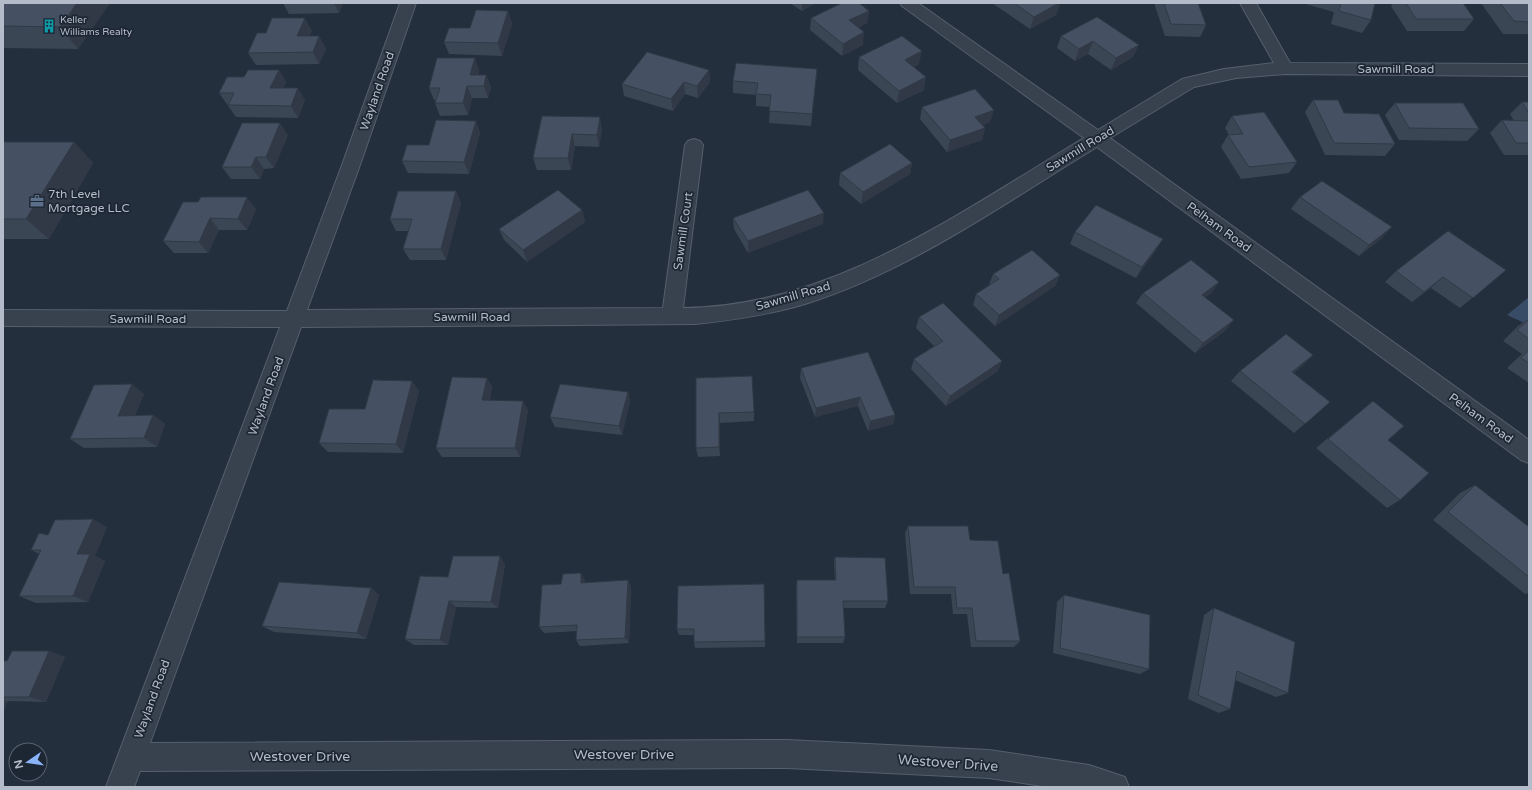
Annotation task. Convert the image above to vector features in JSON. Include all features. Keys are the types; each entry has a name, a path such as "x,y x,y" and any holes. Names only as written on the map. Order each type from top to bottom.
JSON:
{"street":[{"name":"Wayland Road","path":"120,787 351,165 408,3"},
{"name":"Pelham Road","path":"908,3 1098,138 1529,454"},
{"path":"1248,3 1285,68"},
{"name":"Sawmill Road","path":"3,318 294,319 695,316 751,309 803,296 856,276 920,246 1188,83 1215,75 1253,69 1529,70"},
{"name":"Sawmill Court","path":"672,316 694,145"},
{"name":"Westover Drive","path":"131,757 787,754 989,764 1089,779 1115,787"}],"water":[{"path":"1529,297 1529,325 1507,315"}],"building":[{"path":"3,3 77,3 60,27 3,26"},
{"path":"842,3 859,3 869,11 849,20 864,32 843,44 811,18"},
{"path":"1014,3 1059,3 1034,17"},
{"path":"1164,3 1198,3 1206,25 1171,24"},
{"path":"1341,3 1375,3 1371,20 1339,11"},
{"path":"1406,3 1463,3 1474,19 1416,19"},
{"path":"1500,3 1529,3 1529,22 1514,21"},
{"path":"476,10 508,11 498,43 444,42 449,28 470,28"},
{"path":"1097,17 1139,45 1116,58 1093,41 1079,49 1061,36"},
{"path":"272,18 305,18 297,36 319,36 313,52 248,53 257,33 266,33"},
{"path":"902,36 922,51 905,60 926,77 899,91 859,57"},
{"path":"647,52 709,70 697,86 684,82 671,99 622,84"},
{"path":"437,58 475,58 470,75 486,75 484,86 467,86 463,103 435,103 440,88 429,88"},
{"path":"736,63 817,69 812,114 769,111 771,95 756,94 758,83 733,81"},
{"path":"248,70 279,70 270,88 298,88 291,106 228,105 234,93 219,93 227,77 244,77"},
{"path":"975,89 994,110 975,117 985,128 950,140 922,107"},
{"path":"1313,100 1338,100 1344,113 1379,114 1395,144 1334,143"},
{"path":"1522,102 1529,102 1529,113"},
{"path":"1395,103 1463,103 1479,129 1409,128"},
{"path":"1264,112 1297,162 1249,167 1228,135 1243,134 1232,116"},
{"path":"542,116 600,117 597,135 572,134 568,158 533,158"},
{"path":"436,120 476,121 464,162 402,161 407,145 429,145"},
{"path":"1502,120 1529,121 1529,143 1516,143"},
{"path":"242,123 280,123 266,157 256,157 251,167 222,167"},
{"path":"3,142 74,142 26,219 3,219"},
{"path":"890,144 912,163 863,192 840,173"},
{"path":"1322,181 1392,227 1369,245 1300,197"},
{"path":"558,190 582,210 523,250 499,229"},
{"path":"808,190 824,213 748,241 733,218"},
{"path":"398,191 456,191 441,249 403,249 412,219 390,219"},
{"path":"201,197 247,197 238,219 210,218 199,242 163,241 183,202 198,202"},
{"path":"1096,205 1163,239 1142,267 1075,232"},
{"path":"1448,231 1506,270 1473,298 1443,277 1424,292 1396,271"},
{"path":"1032,250 1060,275 999,315 976,294 999,279 993,274"},
{"path":"1191,260 1219,282 1202,295 1234,320 1203,343 1143,293"},
{"path":"943,303 1002,361 950,396 914,359 943,341 919,317"},
{"path":"1529,319 1529,339 1517,330"},
{"path":"1286,334 1313,355 1292,372 1330,402 1305,424 1240,371"},
{"path":"1529,350 1529,363 1521,358"},
{"path":"868,352 895,415 870,421 860,397 816,408 801,368"},
{"path":"752,376 754,412 719,413 719,447 696,448 696,378"},
{"path":"452,377 487,378 482,400 523,401 515,448 436,448"},
{"path":"373,380 412,381 396,444 319,443 329,409 365,409"},
{"path":"132,384 118,416 153,415 144,438 70,439 94,385"},
{"path":"560,384 628,392 619,426 550,417"},
{"path":"1373,401 1404,426 1388,440 1429,473 1400,500 1328,439"},
{"path":"1475,485 1529,527 1529,577 1448,512"},
{"path":"93,519 77,554 90,554 73,596 19,596 41,550 31,550 39,533 48,535 55,520"},
{"path":"908,526 968,526 970,540 998,541 1003,574 1009,573 1020,641 976,641 972,608 957,608 955,587 914,587"},
{"path":"453,556 500,556 491,602 449,601 440,640 405,639 420,576 448,577"},
{"path":"835,557 885,558 888,601 843,601 845,637 797,637 797,580 836,580"},
{"path":"581,573 581,583 628,580 625,638 576,640 577,625 539,627 542,585 561,584 563,574"},
{"path":"279,582 371,588 357,633 262,626"},
{"path":"764,584 765,641 694,642 694,629 677,629 678,586"},
{"path":"1064,595 1150,615 1149,669 1060,648"},
{"path":"1214,608 1295,642 1288,693 1237,671 1230,709 1198,695"},
{"path":"12,651 49,651 29,697 3,697 3,661 7,661"}],"place":[{"name":"Keller Williams Realty","path":"49,26"},
{"name":"7th Level Mortgage LLC","path":"37,201"}]}
